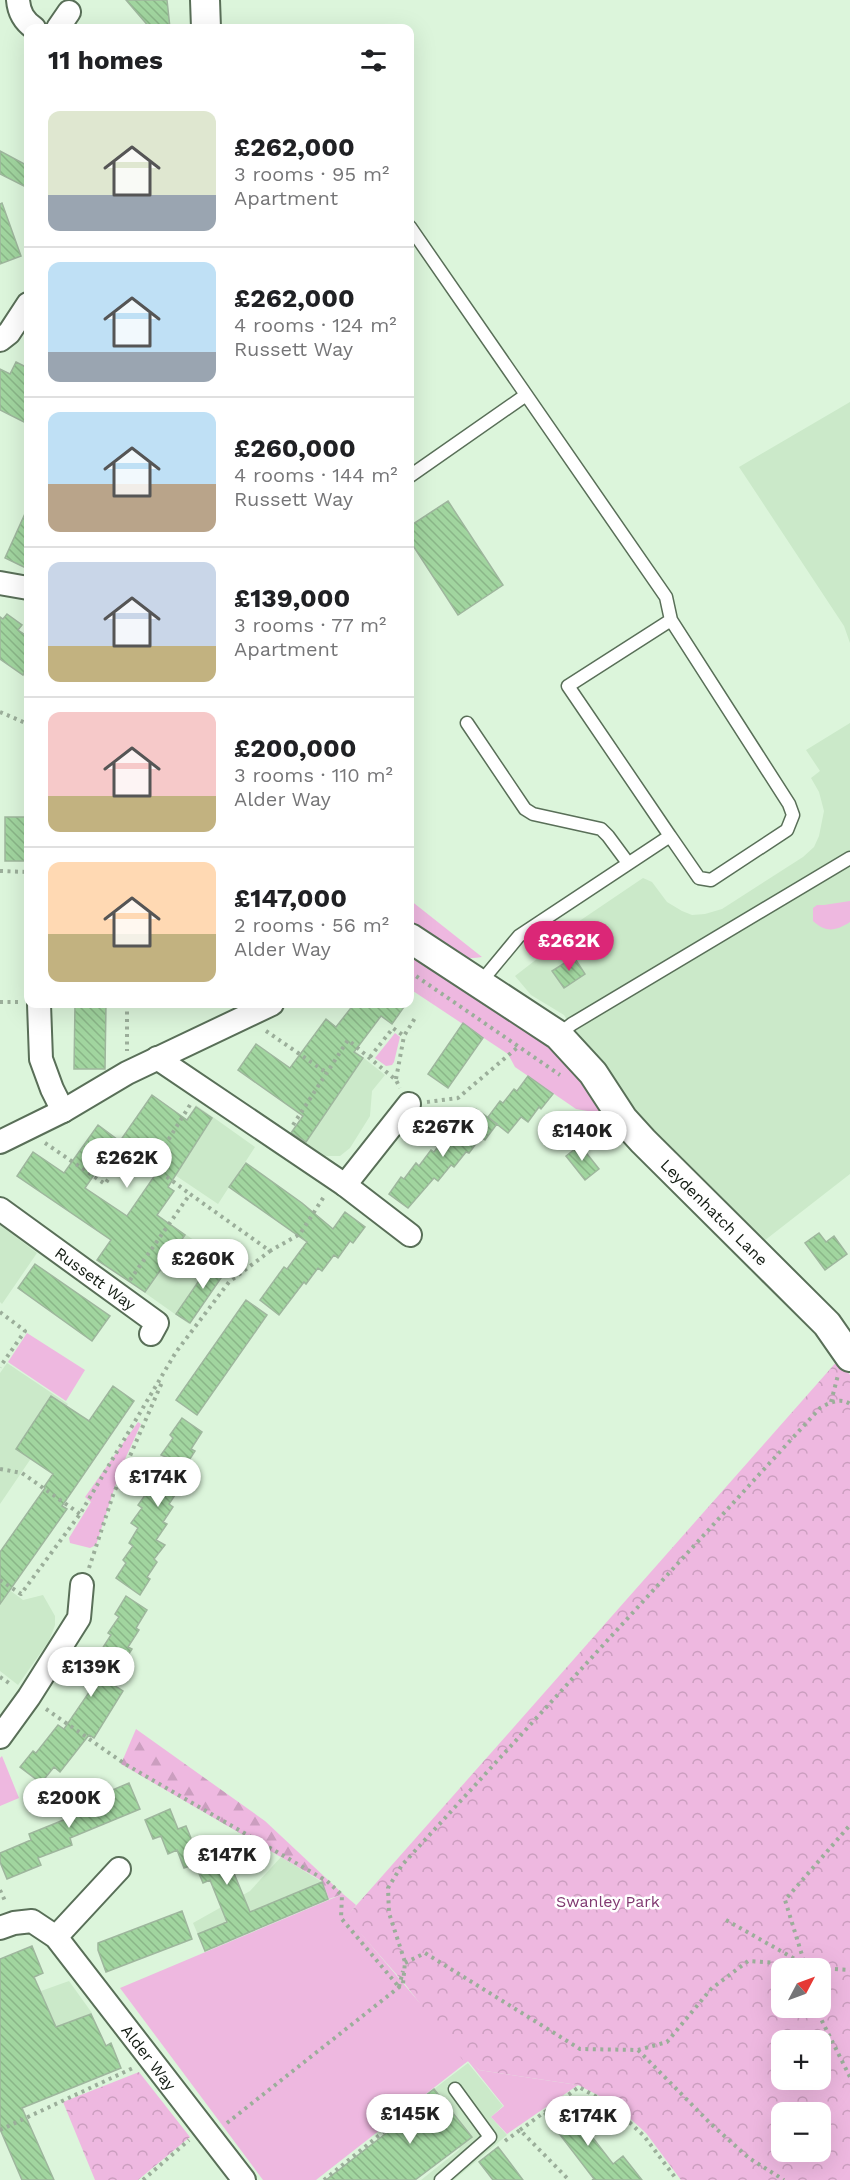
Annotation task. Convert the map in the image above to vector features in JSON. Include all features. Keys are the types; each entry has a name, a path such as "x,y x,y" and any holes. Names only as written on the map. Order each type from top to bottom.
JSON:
{"street":[{"path":"205,0 206,24"},
{"path":"12,5 28,24"},
{"path":"0,340 9,333 24,310"},
{"path":"0,583 24,587"},
{"name":"Leydenhatch Lane","path":"414,941 558,1035 592,1073 623,1119 827,1324 850,1357"},
{"path":"39,1008 41,1059 63,1111"},
{"path":"0,1142 63,1111 127,1073 264,1008"},
{"path":"158,1058 340,1182 410,1235"},
{"path":"340,1182 409,1104"},
{"name":"Russett Way","path":"0,1209 157,1323 151,1334"},
{"path":"0,1737 29,1697 79,1618 82,1585"},
{"path":"56,1937 119,1869"},
{"name":"Alder Way","path":"0,1928 14,1923 32,1921 56,1937 244,2180"}],"lane":[{"path":"414,233 666,597 671,620 789,804 793,815 787,830 711,880 699,878 568,686 671,620"},
{"path":"414,473 526,395"},
{"path":"467,723 525,809 533,814 601,829 628,863"},
{"path":"480,983 519,936 670,836"},
{"path":"558,1035 572,1024 850,858"},
{"path":"441,2180 490,2138 455,2089"}],"path":[{"path":"0,712 24,722"},
{"path":"0,871 24,872"},
{"path":"414,975 563,1077"},
{"path":"0,1002 24,1002"},
{"path":"127,1008 127,1073"},
{"path":"246,1017 327,1073"},
{"path":"396,1080 404,1036 416,1018"},
{"path":"370,1057 393,1028 404,1036"},
{"path":"280,1143 348,1040 396,1080 409,1104 458,1098 518,1047"},
{"path":"152,1166 200,1088"},
{"path":"25,1130 105,1184 128,1150 270,1251"},
{"path":"0,1580 21,1594 80,1514 176,1353 229,1282 270,1251 300,1234 340,1182"},
{"path":"119,1295 190,1194"},
{"path":"0,1312 25,1331 0,1367"},
{"path":"151,1334 176,1353"},
{"path":"82,1585 96,1552 113,1495 156,1393 176,1353"},
{"path":"142,2180 399,1987 405,1962 388,1913 388,1888 402,1865 820,1408 831,1402 846,1401 850,1404"},
{"path":"0,1469 22,1473 80,1514"},
{"path":"0,1677 125,1764 327,1881 342,1895 341,1918 399,1987"},
{"path":"803,1958 785,1900 850,1825"},
{"path":"726,1920 791,1958"},
{"path":"405,1962 425,1953 580,2049 638,2050 667,2042 711,1989 748,1961 771,1963"},
{"path":"831,1969 850,1970"},
{"path":"820,2018 850,2077"},
{"path":"638,2050 710,2123 749,2158 784,2180"},
{"path":"0,2130 150,2060"},
{"path":"490,2138 498,2147 579,2087 611,2105 644,2136 677,2180"},
{"path":"324,2180 419,2103"},
{"path":"520,2130 569,2180"}],"shaded area":[{"path":"850,402 850,643 844,626 739,467"},
{"path":"850,723 850,1174 760,1244 611,1089 564,1015 531,995 515,976 542,955 538,949 643,878 652,882 667,902 682,911 692,915 705,914 722,909 803,857 814,847 819,836 824,811 819,792 811,778 820,771 806,750"},
{"path":"350,1047 385,1075 372,1091 370,1116 350,1148 340,1156 325,1156 290,1133"},
{"path":"196,1105 255,1147 218,1204 157,1163"},
{"path":"0,1225 37,1253 2,1304 0,1302"},
{"path":"172,1225 230,1265 189,1324 131,1283"},
{"path":"7,1363 68,1404 0,1504 0,1373"},
{"path":"0,1583 23,1600 43,1595 55,1616 55,1625 49,1641 18,1685 0,1671"},
{"path":"281,1857 322,1882 329,1899 205,1951 193,1923 250,1891"},
{"path":"69,1981 92,2013 54,2028 41,1991"},
{"path":"468,2063 503,2106 491,2117 507,2135 454,2180 421,2180 460,2149 421,2099"}],"green space":[{"path":"850,901 850,922 845,925 836,929 827,929 813,921 813,908 817,905"},
{"path":"414,903 482,957 461,957 435,945 414,929"},
{"path":"414,953 546,1036 616,1116 576,1109 515,1067 508,1054 414,992"},
{"path":"395,1033 400,1037 394,1062 386,1066 375,1058"},
{"path":"27,1333 85,1370 66,1401 8,1362"},
{"name":"Swanley Park","path":"839,1359 850,1375 850,2180 681,2180 646,2133 613,2103 578,2085 479,2070 468,2061 465,2063 405,1984 346,1917"},
{"path":"138,1422 141,1424 121,1468 96,1545 90,1548 70,1543 69,1538 91,1502 85,1497"},
{"path":"136,1729 265,1821 343,1894 329,1899 322,1881 121,1764"},
{"path":"2,1756 19,1798 0,1806 0,1758"},
{"path":"343,1894 356,1905 347,1917 479,2070 578,2085 507,2134 491,2117 504,2106 468,2061 316,2180 263,2180 120,1988"},
{"path":"139,2072 190,2137 138,2180 95,2180 63,2102"}],"building":[{"path":"126,0 167,0 170,24 147,24"},
{"path":"0,151 24,164 24,186 0,174"},
{"path":"2,203 21,256 0,264 0,204"},
{"path":"16,362 24,366 24,422 0,410 0,369 10,374"},
{"path":"448,501 503,585 458,615 414,547 414,523"},
{"path":"24,516 24,567 5,558"},
{"path":"7,614 22,625 18,630 24,634 23,675 0,659 0,617 3,619"},
{"path":"5,817 24,817 24,861 5,861"},
{"path":"574,957 585,974 564,988 552,971"},
{"path":"75,1008 106,1008 105,1069 74,1069"},
{"path":"351,1008 403,1008 392,1024 381,1016 354,1052 363,1058 306,1142 291,1133 303,1116 238,1070 256,1044 290,1068 326,1019 336,1027"},
{"path":"463,1023 483,1038 448,1088 428,1074"},
{"path":"528,1076 553,1094 528,1122 521,1117 508,1133 488,1117 500,1101 503,1103 514,1089 517,1091"},
{"path":"152,1095 187,1120 196,1107 212,1118 168,1187 174,1191 157,1215 185,1235 145,1292 97,1260 111,1240 17,1176 33,1152 64,1173 98,1125 118,1140 85,1188 127,1216 160,1168 120,1141"},
{"path":"476,1109 497,1124 485,1140 481,1137 469,1153 466,1152 454,1167 451,1165 438,1181 434,1178 408,1208 389,1194 401,1177 404,1179 416,1163 419,1166 446,1136 450,1139"},
{"path":"580,1145 599,1169 585,1180 566,1156"},
{"path":"246,1163 302,1203 333,1229 345,1212 365,1227 353,1243 350,1241 338,1258 334,1255 322,1271 318,1268 306,1284 304,1282 279,1315 260,1300 284,1267 287,1269 307,1242 229,1187"},
{"path":"819,1233 826,1242 834,1236 847,1254 825,1270 805,1243"},
{"path":"216,1256 230,1265 190,1323 176,1314"},
{"path":"35,1264 110,1316 92,1341 18,1288"},
{"path":"246,1300 267,1315 197,1415 176,1400"},
{"path":"113,1386 134,1401 62,1506 67,1509 0,1604 0,1552 53,1474 16,1449 51,1396 89,1421"},
{"path":"182,1418 202,1432 191,1449 195,1451 184,1468 187,1471 169,1504 173,1507 163,1522 167,1524 156,1540 165,1545 154,1559 157,1562 147,1577 150,1579 140,1595 116,1578 126,1563 123,1560 133,1546 129,1543 138,1528 131,1523 142,1508 138,1505 148,1491 144,1488 166,1457 161,1455 173,1438 170,1435"},
{"path":"126,1596 147,1610 136,1628 139,1630 128,1647 132,1649 121,1666 125,1669 114,1685 123,1691 94,1738 89,1735 60,1772 54,1767 41,1783 20,1767 33,1751 36,1753 58,1725 64,1729 90,1691 86,1688 96,1673 92,1671 103,1654 100,1652 111,1635 108,1633 119,1617 115,1614"},
{"path":"129,1783 140,1809 70,1838 72,1845 38,1858 41,1865 7,1879 0,1862 0,1853 31,1840 29,1834 66,1819 63,1811"},
{"path":"170,1809 178,1829 186,1826 193,1843 202,1840 210,1858 219,1854 226,1873 233,1871 250,1912 322,1882 328,1899 205,1951 198,1934 227,1922 210,1880 203,1883 195,1864 184,1868 177,1850 168,1854 161,1836 153,1839 145,1820"},
{"path":"182,1911 192,1939 106,1972 98,1950 98,1943"},
{"path":"32,1946 43,1973 34,1977 56,2027 91,2014 106,2046 111,2043 121,2068 22,2108 54,2180 22,2180 0,2129 0,1959"},
{"path":"434,2089 472,2137 415,2180 326,2180 425,2103 421,2099"},
{"path":"563,2099 613,2164 623,2156 642,2180 592,2180 594,2179 544,2114"},
{"path":"498,2147 523,2180 493,2180 479,2162"}]}
